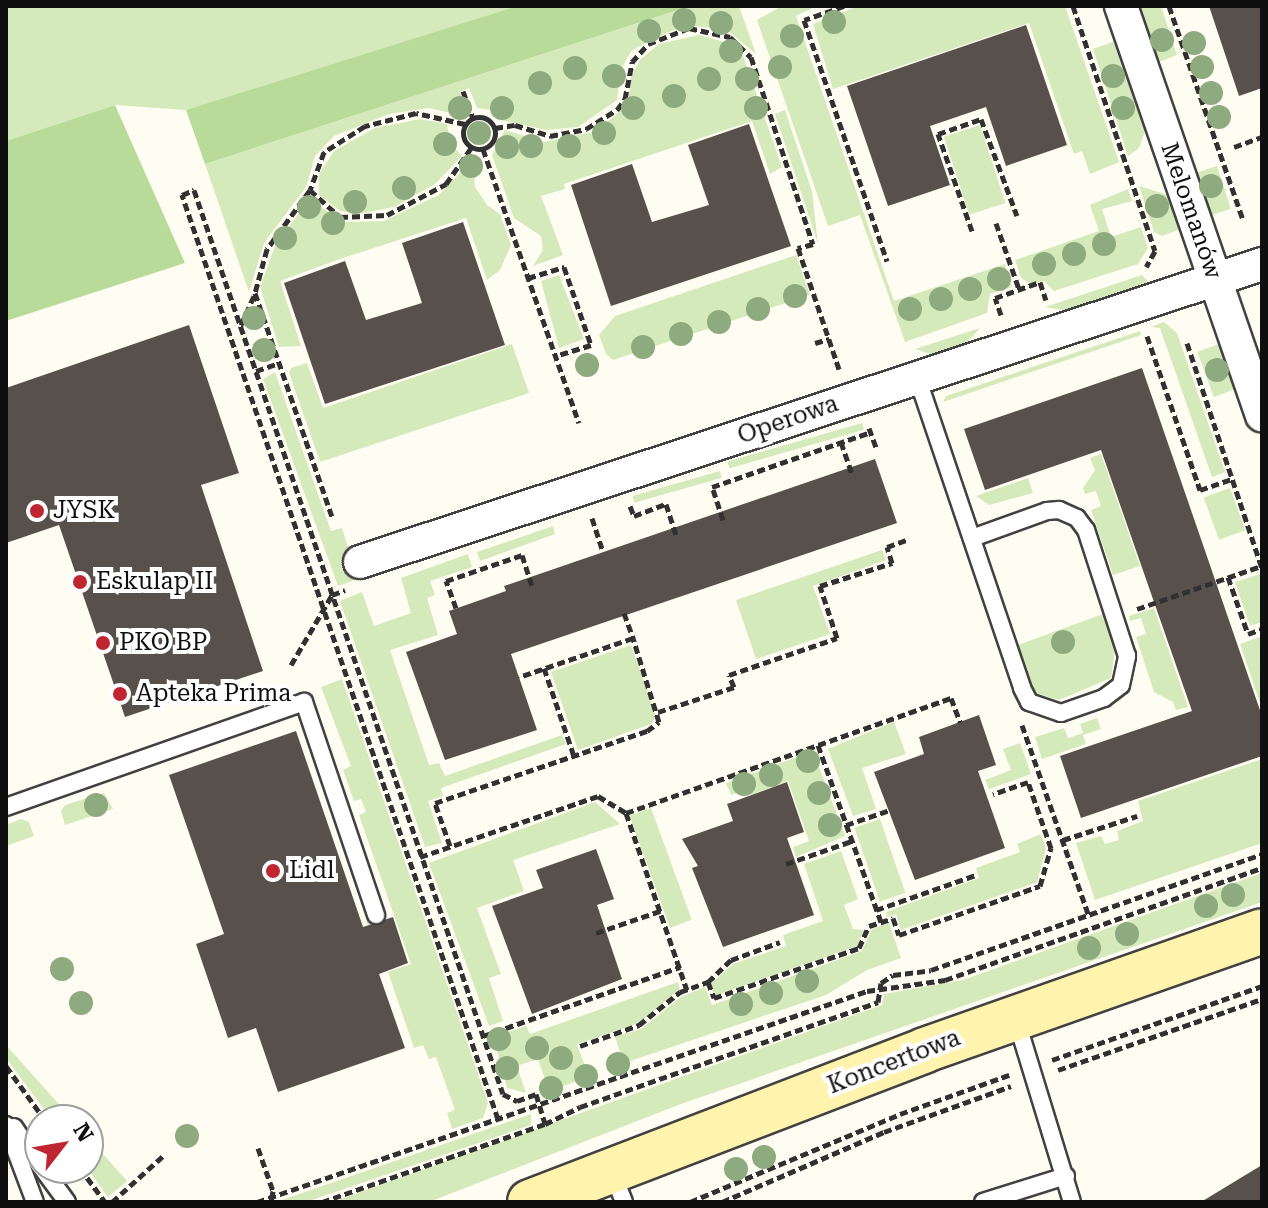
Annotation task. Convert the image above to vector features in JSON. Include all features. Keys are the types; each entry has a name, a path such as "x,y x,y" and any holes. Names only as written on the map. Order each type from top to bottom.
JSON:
{"street":[{"name":"Melomanów","path":"1121,6 1262,415"},
{"name":"Operowa","path":"360,562 1262,264"},
{"name":"Koncertowa","path":"530,1202 618,1186 1015,1017 1262,931"}],"lane":[{"path":"917,377 972,538 1029,702 1061,713 1104,698 1121,685 1127,656 1086,530 1069,512 1047,511 972,538"},
{"path":"6,807 304,702 376,915"},
{"path":"1015,1017 1072,1202"},
{"path":"6,1116 24,1142"},
{"path":"6,1125 35,1202"},
{"path":"983,1202 1066,1176"},
{"path":"54,1184 67,1202"}],"path":[{"path":"844,6 804,20 887,261"},
{"path":"1073,6 1155,251 1146,267 1132,272"},
{"path":"1169,6 1243,220"},
{"path":"495,128 515,125 550,136 586,129 617,110 625,99 632,62 648,44 689,28 730,37 751,57 813,244 798,248 839,369"},
{"path":"463,91 473,118"},
{"path":"241,325 255,293 267,249 310,190 324,152 365,126 416,113 465,124"},
{"path":"473,118 488,119 495,128 494,139 483,149 471,148 462,134 465,124 473,118"},
{"path":"972,231 938,134 981,119 1017,216"},
{"path":"1234,147 1262,137"},
{"path":"310,190 340,217 387,215 446,184 471,148"},
{"path":"483,149 579,423"},
{"path":"498,1119 182,195 194,190 503,1094 517,1101 536,1094 545,1124"},
{"path":"996,223 1019,289"},
{"path":"528,278 564,267 591,345 556,356"},
{"path":"1001,315 995,298 1040,282 1046,300"},
{"path":"255,293 333,519"},
{"path":"1035,304 1061,295"},
{"path":"987,320 1012,311"},
{"path":"1143,323 1200,490 1232,479"},
{"path":"815,343 829,339"},
{"path":"1115,617 1261,568 1187,343"},
{"path":"256,371 279,363"},
{"path":"824,374 848,366"},
{"path":"865,416 877,450"},
{"path":"723,520 712,487 871,432"},
{"path":"841,442 853,476"},
{"path":"627,497 634,516 666,504 677,537"},
{"path":"589,510 603,552"},
{"path":"658,712 734,687 729,675 837,638 820,586 892,563 887,547 909,539"},
{"path":"456,608 446,581 522,555 532,585"},
{"path":"864,572 866,582"},
{"path":"1228,577 1248,634 1262,629"},
{"path":"291,665 332,595"},
{"path":"450,846 435,803 654,728 658,712 624,613"},
{"path":"519,677 633,638"},
{"path":"544,668 574,756"},
{"path":"626,813 951,698 960,722"},
{"path":"1022,724 1089,916"},
{"path":"818,745 881,922"},
{"path":"708,982 714,998 859,948 869,926 893,918 899,935 1040,886 1051,848 1028,782 993,794"},
{"path":"420,857 598,796 626,813 687,990"},
{"path":"846,825 890,810"},
{"path":"1063,840 1137,816"},
{"path":"786,864 852,841"},
{"path":"322,1202 878,1002 880,988 893,975 931,970 1262,854"},
{"path":"257,1202 271,1200 880,988 945,980 1262,868"},
{"path":"876,910 976,875"},
{"path":"1079,887 1090,883"},
{"path":"596,933 660,911"},
{"path":"580,1046 639,1025 687,990 708,982 731,960 780,942"},
{"path":"483,1036 680,967"},
{"path":"722,1202 1032,1072 1262,986"},
{"path":"690,1202 900,1114 1262,999"},
{"path":"6,1066 33,1104"},
{"path":"258,1148 271,1200"},
{"path":"112,1202 164,1155"},
{"path":"92,1184 105,1202"}],"green space":[{"path":"6,6 533,6 186,110 115,105 6,141"},
{"path":"518,6 690,6 205,164 186,110"},
{"path":"690,6 739,6 756,54 727,30 684,25 632,50 621,69 617,100 578,127 546,130 501,120 491,110 477,108 469,88 460,92 464,103 450,113 429,108 389,114 334,136 315,156 306,187 264,243 249,292 205,164"},
{"path":"782,6 817,6 796,16 894,301 1005,264 1012,287 990,294 987,313 905,342 860,215 828,226 757,20"},
{"path":"858,6 1065,6 1119,162 1090,174 1082,151 1074,154 1029,23 833,89 813,24"},
{"path":"1138,6 1161,6 1177,55 1156,63"},
{"path":"699,35 728,43 743,56 782,167 770,174 752,121 564,184 565,189 541,196 563,255 533,266 543,250 541,236 514,218 492,155 505,130 544,142 597,131 628,104 631,77 640,60 659,44"},
{"path":"1115,41 1145,131 1139,148 1128,156 1093,49"},
{"path":"115,105 185,263 6,321 6,141"},
{"path":"785,110 812,191 818,244 775,114"},
{"path":"420,119 447,124 450,143 462,156 435,184 394,207 359,214 340,211 319,195 319,174 334,151 375,128"},
{"path":"980,125 1005,203 969,215 944,137"},
{"path":"473,159 475,187 487,205 500,214 511,245 500,270 487,280 466,218 340,259 280,281 301,346 279,347 260,287 275,246 310,198 341,222 384,221 439,195"},
{"path":"1217,166 1231,209 1209,216 1195,173"},
{"path":"1139,186 1168,195 1180,229 1162,236 1154,232"},
{"path":"1128,189 1132,201 1102,209 1111,237 1141,227 1148,248 1138,264 1054,291 1044,281 1033,285 1021,278 1015,260 1099,231 1090,205"},
{"path":"796,255 810,295 613,360 606,354 599,335 615,316"},
{"path":"559,275 584,339 559,348 541,281"},
{"path":"1142,275 1150,284 1069,311 1045,307"},
{"path":"1164,322 1177,333 1225,472 1212,477 1160,328 1151,327"},
{"path":"980,328 963,347 936,356 915,349"},
{"path":"1140,331 1141,335 943,402 946,396"},
{"path":"512,344 529,393 320,462 289,373 291,368 307,363 323,408"},
{"path":"1219,344 1235,389 1214,397 1197,352"},
{"path":"275,372 331,531 342,528 358,579 338,586 263,379"},
{"path":"862,423 864,430 729,468 727,462"},
{"path":"1101,454 1140,566 1113,575 1091,510 1101,506 1096,491 1085,494 1083,488 1095,470 1090,458"},
{"path":"720,471 722,478 634,503 633,496"},
{"path":"1028,478 1033,493 989,505 976,496"},
{"path":"1230,488 1245,530 1219,540 1204,498"},
{"path":"553,526 555,534 480,561 477,552"},
{"path":"882,550 886,560 813,586 830,634 756,659 736,600"},
{"path":"468,554 472,567 430,581 435,595 427,598 438,635 390,650 429,765 439,763 445,776 562,735 566,744 441,788 443,796 428,801 442,843 425,847 340,601 362,592 374,626 411,613 401,578"},
{"path":"1260,574 1262,622 1250,626 1235,582"},
{"path":"1154,608 1188,707 1176,710 1173,702 1154,692 1136,637 1146,634 1141,618 1130,621 1129,616"},
{"path":"1103,614 1115,651 1111,678 1059,700 1036,693 1015,646"},
{"path":"1262,636 1262,709 1240,644"},
{"path":"631,645 656,716 651,724 578,750 551,672"},
{"path":"342,679 488,1103 483,1118 452,1129 447,1113 455,1110 436,1057 429,1059 423,1045 414,1048 388,972 411,964 359,815 366,812 361,799 354,801 343,770 351,766 321,687"},
{"path":"1097,718 1101,729 1083,735 1086,744 1042,759 1035,737 1064,728 1068,738 1083,733 1080,724"},
{"path":"894,722 906,754 862,768 876,809 853,816 828,749"},
{"path":"1020,743 1031,774 989,789 985,780 1011,770 1003,749"},
{"path":"813,751 845,836 796,857 793,847 809,841 788,781 751,795 748,789 731,795 726,783"},
{"path":"1262,759 1262,843 1095,900 1076,843 1101,836 1105,844 1119,840 1117,831 1143,821 1138,801"},
{"path":"104,793 113,809 65,825 61,811 65,805"},
{"path":"595,802 620,824 513,860 524,891 477,908 501,974 489,978 503,1021 489,1026 429,863"},
{"path":"651,808 692,920 670,928 629,816"},
{"path":"21,819 29,822 34,836 6,846 6,825"},
{"path":"880,819 905,893 880,902 854,828"},
{"path":"1041,834 1046,848 1037,882 901,930 896,914 887,917 886,912 979,878 976,868 1020,852 1017,844"},
{"path":"841,851 858,899 844,905 853,929 864,930 857,946 714,996 711,984 733,964 786,946 783,935 823,921 804,864"},
{"path":"1262,873 1262,902 681,1104 429,1202 333,1202 882,1005 884,994 963,980"},
{"path":"889,923 901,958 867,970 826,995 624,1063 615,1037 641,1029 681,997 705,987 712,1005 862,951 872,929"},
{"path":"678,982 680,989 639,1023 577,1044 589,1077 549,1091 538,1059 517,1066 526,1093 507,1088 493,1037 526,1026 530,1034"},
{"path":"6,1045 59,1104 40,1104 6,1058"},
{"path":"531,1114 531,1125 306,1202 276,1202"},
{"path":"104,1155 127,1181 108,1197 99,1184 104,1184"}],"building":[{"path":"1209,6 1262,6 1262,88 1239,96"},
{"path":"1026,25 1067,145 1006,166 986,107 930,126 950,185 888,206 847,86"},
{"path":"749,124 791,246 611,306 571,185 632,164 652,222 709,205 688,145"},
{"path":"463,222 505,345 325,404 284,283 345,261 366,320 422,303 402,243"},
{"path":"189,325 239,473 201,485 263,671 125,717 59,525 6,543 6,388"},
{"path":"1142,368 1262,716 1262,756 1081,818 1060,756 1192,711 1101,450 985,490 964,429"},
{"path":"875,459 897,523 511,654 537,730 445,760 406,652 457,634 449,611 506,591 504,586"},
{"path":"979,715 996,765 978,771 1005,848 915,880 874,772 924,754 919,737"},
{"name":"Lidl","path":"296,731 363,927 393,917 408,963 379,974 405,1048 278,1092 256,1028 228,1038 196,944 224,934 169,775"},
{"path":"787,782 804,832 787,838 814,915 723,947 692,868 698,866 682,839 733,821 727,804"},
{"path":"596,849 614,899 597,905 622,979 532,1014 492,906 543,888 536,870"},
{"path":"1262,1165 1262,1202 1201,1202"}],"place":[{"name":"JYSK","path":"37,511"},
{"name":"Eskulap II","path":"80,582"},
{"name":"PKO BP","path":"103,643"},
{"name":"Apteka Prima","path":"120,694"},
{"name":"Lidl","path":"273,871"}]}
